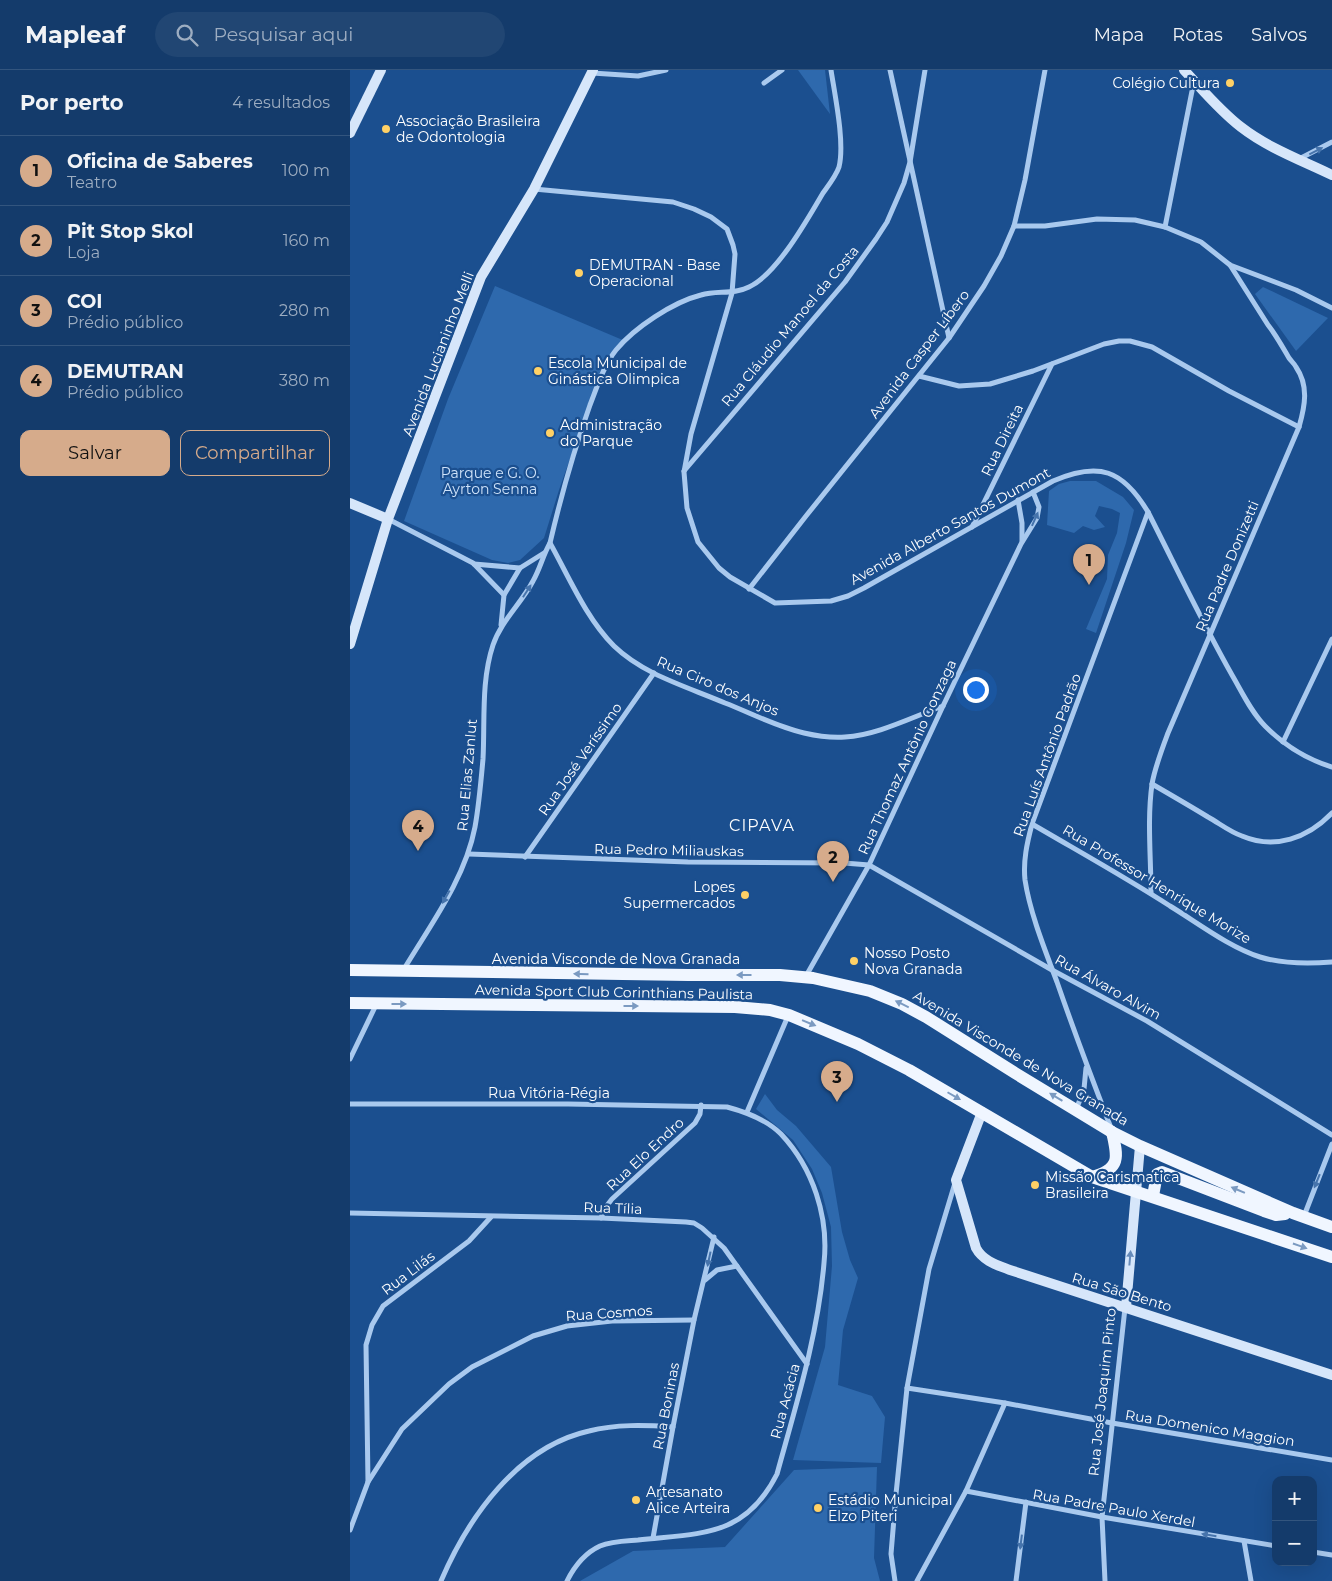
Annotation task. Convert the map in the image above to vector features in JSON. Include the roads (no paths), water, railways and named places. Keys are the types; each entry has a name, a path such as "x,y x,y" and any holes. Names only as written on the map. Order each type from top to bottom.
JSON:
{"main road":[{"name":"Avenida Visconde de Nova Granada","path":"350,970 780,975 806,977 870,991 902,1004 926,1017 1112,1132 1298,1215 1332,1227"},
{"name":"Avenida Sport Club Corinthians Paulista","path":"350,1003 735,1006 770,1010 789,1015 858,1044 982,1112 1092,1177 1332,1257"},
{"path":"1092,1177 1110,1170 1116,1162 1116,1150 1112,1132"},
{"path":"1153,1196 1157,1174 1162,1172 1272,1214 1298,1215"}],"street":[{"path":"350,133 381,70"},
{"path":"592,72 638,76 666,70"},
{"path":"764,83 782,70"},
{"path":"550,543 562,492 577,442 602,375 615,351 647,323 677,305 700,295 714,292 732,293 749,287 764,276 794,240 838,169 841,142 831,70"},
{"path":"890,70 950,338"},
{"name":"Rua Cláudio Manoel da Costa","path":"684,472 845,282 883,228 898,199 910,162 925,70"},
{"name":"Avenida Casper Líbero","path":"750,589 806,516 950,338 984,286 1001,256 1014,226 1025,180 1045,70"},
{"path":"1184,70 1214,104 1240,126 1263,142 1332,175"},
{"name":"Avenida Lucianinho Melli","path":"350,644 388,519 481,278 534,189 592,72"},
{"path":"1165,227 1194,81"},
{"path":"1299,159 1332,142"},
{"name":"Avenida Alberto Santos Dumont","path":"534,189 673,202 711,217 727,229 735,254 732,293 691,434 684,472 687,508 698,542 719,568 730,577 775,603 830,602 864,588 1018,500 1064,476 1092,470 1112,474 1123,480 1137,493 1210,635 1251,708 1263,725 1304,756 1332,767"},
{"path":"1014,226 1045,226 1097,219 1135,220 1165,227 1201,242 1230,265 1296,290 1332,308"},
{"name":"Rua Padre Donizetti","path":"1150,893 1152,784 1168,733 1305,409 1306,393 1300,376 1230,265"},
{"path":"919,376 959,386 990,384 1052,364 1104,344 1130,341 1152,347 1229,391 1299,427"},
{"name":"Rua Direita","path":"972,527 1052,364"},
{"name":"Rua Thomaz Antônio Gonzaga","path":"806,977 869,865 943,706 1021,544 1038,513 1038,502 1033,492"},
{"name":"Rua Thomaz Antônio Gonzaga","path":"1018,500 1022,523 1021,544"},
{"path":"350,503 388,519 473,564 504,595"},
{"name":"Rua Luís Antônio Padrão","path":"1112,1132 1052,970 1025,880 1024,860 1032,824 1148,512"},
{"name":"Rua Elias Zanlut","path":"402,972 469,854 475,826 482,759 487,671 492,646 501,626 534,580 544,553 550,543"},
{"name":"Rua Ciro dos Anjos","path":"550,543 579,595 604,634 615,647 630,659 654,673 754,715 801,733 816,736 845,737 860,735 943,706"},
{"name":"Rua Elias Zanlut","path":"501,626 504,595 520,568 544,553"},
{"path":"473,564 520,568"},
{"path":"1283,742 1332,639"},
{"path":"1324,657 1332,655"},
{"name":"Rua José Veríssimo","path":"525,857 654,673"},
{"path":"1152,784 1240,836 1269,843 1293,839 1308,832 1321,824 1332,813"},
{"name":"Rua Professor Henrique Morize","path":"1032,824 1240,948 1260,956 1297,963 1332,962"},
{"name":"Rua Pedro Miliauskas","path":"469,854 688,862 844,863 869,865"},
{"name":"Rua Álvaro Alvim","path":"869,865 1052,970 1147,1021 1332,1134"},
{"path":"350,1059 377,1004"},
{"path":"746,1112 789,1015"},
{"name":"Rua Luís Antônio Padrão","path":"1076,1110 1084,1089 1086,1065"},
{"name":"Rua Vitória-Régia","path":"350,1104 701,1105 727,1107 746,1112"},
{"name":"Rua Elo Endro","path":"601,1218 612,1198 695,1123 700,1114 701,1105"},
{"name":"Rua Acácia","path":"567,1581 572,1570 602,1545 692,1535 723,1528 736,1522 760,1502 777,1474 814,1333 824,1262 822,1222 814,1184 799,1157 780,1133 764,1121 746,1112"},
{"path":"895,1581 892,1554 907,1388 929,1269 956,1180 982,1112"},
{"path":"1298,1215 1332,1144"},
{"name":"Rua José Joaquim Pinto","path":"1105,1581 1102,1518 1126,1307 1140,1146"},
{"name":"Rua São Bento","path":"956,1180 976,1248 982,1257 992,1263 1332,1375"},
{"name":"Rua Tília","path":"350,1213 601,1218 686,1222 702,1228 714,1237 807,1364"},
{"name":"Rua Lilás","path":"368,1482 366,1345 372,1325 383,1306 469,1241 491,1216"},
{"name":"Rua Boninas","path":"654,1538 694,1320 714,1237"},
{"path":"705,1280 717,1270 737,1266"},
{"name":"Rua Cosmos","path":"350,1530 368,1482 402,1429 449,1384 493,1355 533,1336 567,1326 612,1321 694,1320"},
{"name":"Rua Domenico Maggion","path":"907,1388 1005,1403 1332,1460"},
{"path":"917,1581 966,1490 1005,1403"},
{"path":"441,1581 462,1541 489,1498 497,1488 546,1448 590,1430 648,1425 673,1427"},
{"path":"966,1490 1026,1502"},
{"name":"Rua Padre Paulo Xerdel","path":"1016,1581 1026,1502 1102,1518 1272,1545"},
{"path":"1244,1541 1251,1581"},
{"path":"1317,1553 1332,1555"}],"place":[{"name":"Colégio Cultura","path":"1230,83"},
{"name":"Associação Brasileira de Odontologia","path":"386,129"},
{"name":"DEMUTRAN - Base Operacional","path":"579,273"},
{"name":"Escola Municipal de Ginástica Olimpica","path":"538,371"},
{"name":"Administração do Parque","path":"550,433"},
{"name":"Oficina de Saberes","path":"1089,585"},
{"name":"DEMUTRAN","path":"418,851"},
{"name":"Pit Stop Skol","path":"833,882"},
{"name":"Lopes Supermercados","path":"745,895"},
{"name":"Nosso Posto Nova Granada","path":"854,961"},
{"name":"COI","path":"837,1102"},
{"name":"Missão Carismatica Brasileira","path":"1035,1185"},
{"name":"Artesanato Alice Arteira","path":"636,1500"},
{"name":"Estádio Municipal Elzo Piteri","path":"818,1508"}],"district":[{"name":"CIPAVA","path":"762,825"}],"park label":[{"name":"Parque e G. O. Ayrton Senna","path":"490,482"}]}
